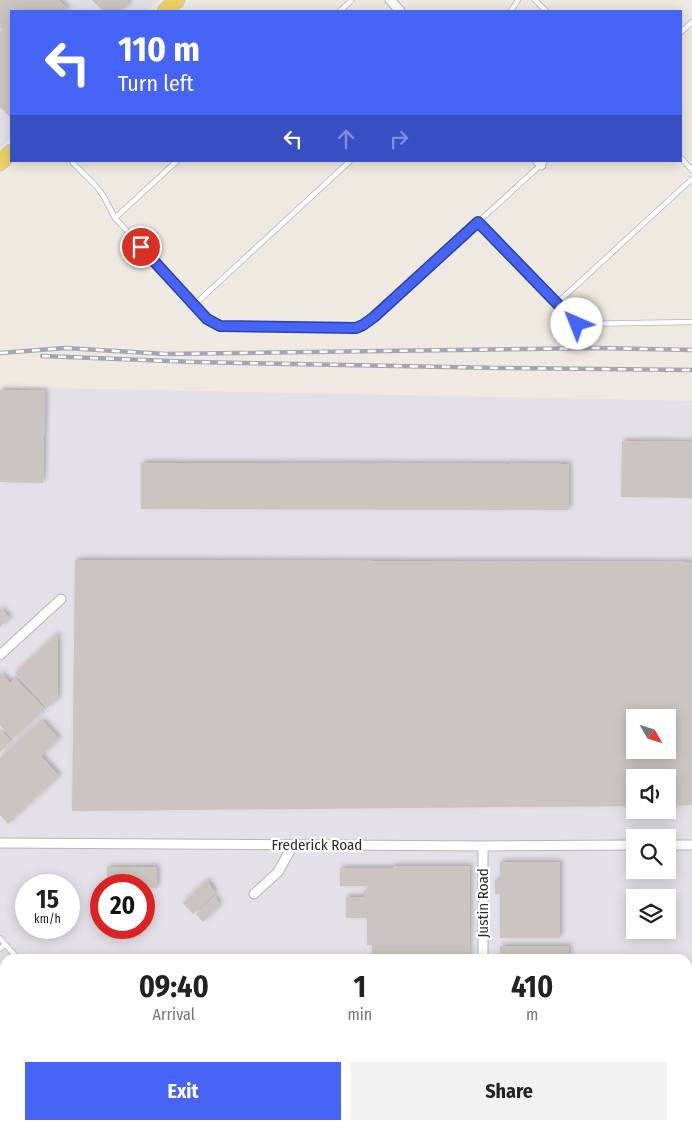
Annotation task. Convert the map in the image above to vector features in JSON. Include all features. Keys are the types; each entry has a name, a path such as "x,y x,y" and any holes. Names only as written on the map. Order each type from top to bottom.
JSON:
{"main road":[{"path":"165,10 177,0"},
{"path":"0,163 10,153"}],"street":[{"path":"390,0 399,10"},
{"path":"0,655 60,599"},
{"name":"Frederick Road","path":"0,843 626,845"},
{"path":"676,845 692,844"},
{"path":"254,894 278,872 293,845"},
{"name":"Justin Road","path":"483,846 483,954"}],"lane":[{"path":"341,10 352,0"},
{"path":"535,0 545,10"},
{"path":"682,31 692,22"},
{"path":"682,159 692,170"},
{"path":"115,218 176,162"},
{"path":"194,305 349,162"},
{"path":"74,163 97,187 115,218 207,319 220,326 356,328 374,317 541,162"},
{"path":"557,304 692,179"},
{"path":"478,222 577,324 692,322"},
{"path":"0,938 14,954"},
{"path":"0,949 5,944"}],"shaded area":[{"path":"0,0 159,0 148,10 10,10 10,139 0,148"},
{"path":"0,387 692,401 692,954 0,954"}],"building":[{"path":"0,0 59,0 68,10 10,10 10,117 0,107 0,32 2,30 0,28"},
{"path":"92,0 127,0 130,3 122,10 102,10"},
{"path":"0,390 45,391 43,483 0,482"},
{"path":"622,441 692,442 691,498 621,497"},
{"path":"141,463 569,464 569,510 141,509"},
{"path":"75,560 692,562 692,805 676,806 676,769 626,769 626,806 72,811"},
{"path":"0,608 10,618 0,627"},
{"path":"58,633 58,698 47,708 15,673"},
{"path":"0,672 10,683 15,678 45,709 13,739 0,725"},
{"path":"42,720 59,739 41,756 59,776 8,824 0,815 0,758"},
{"path":"0,729 11,741 0,752"},
{"path":"500,862 560,862 560,938 500,938 500,894 495,894 495,880 500,880"},
{"path":"393,866 470,866 469,954 372,954 372,945 367,945 367,918 346,918 346,897 367,897 364,896 364,891 367,891 368,886 340,886 340,868 393,868"},
{"path":"107,867 157,867 157,888 155,888 155,874 107,874"},
{"path":"207,880 215,893 193,914 183,903"},
{"path":"215,896 220,905 203,922 196,914"},
{"path":"500,946 569,946 569,954 500,954"}],"railway":[{"path":"0,353 65,348 166,354 598,348 692,350"},
{"path":"42,356 195,362 692,370"}],"route":[{"path":"141,247 213,324 231,328 356,328 374,317 478,222 577,324"}]}
